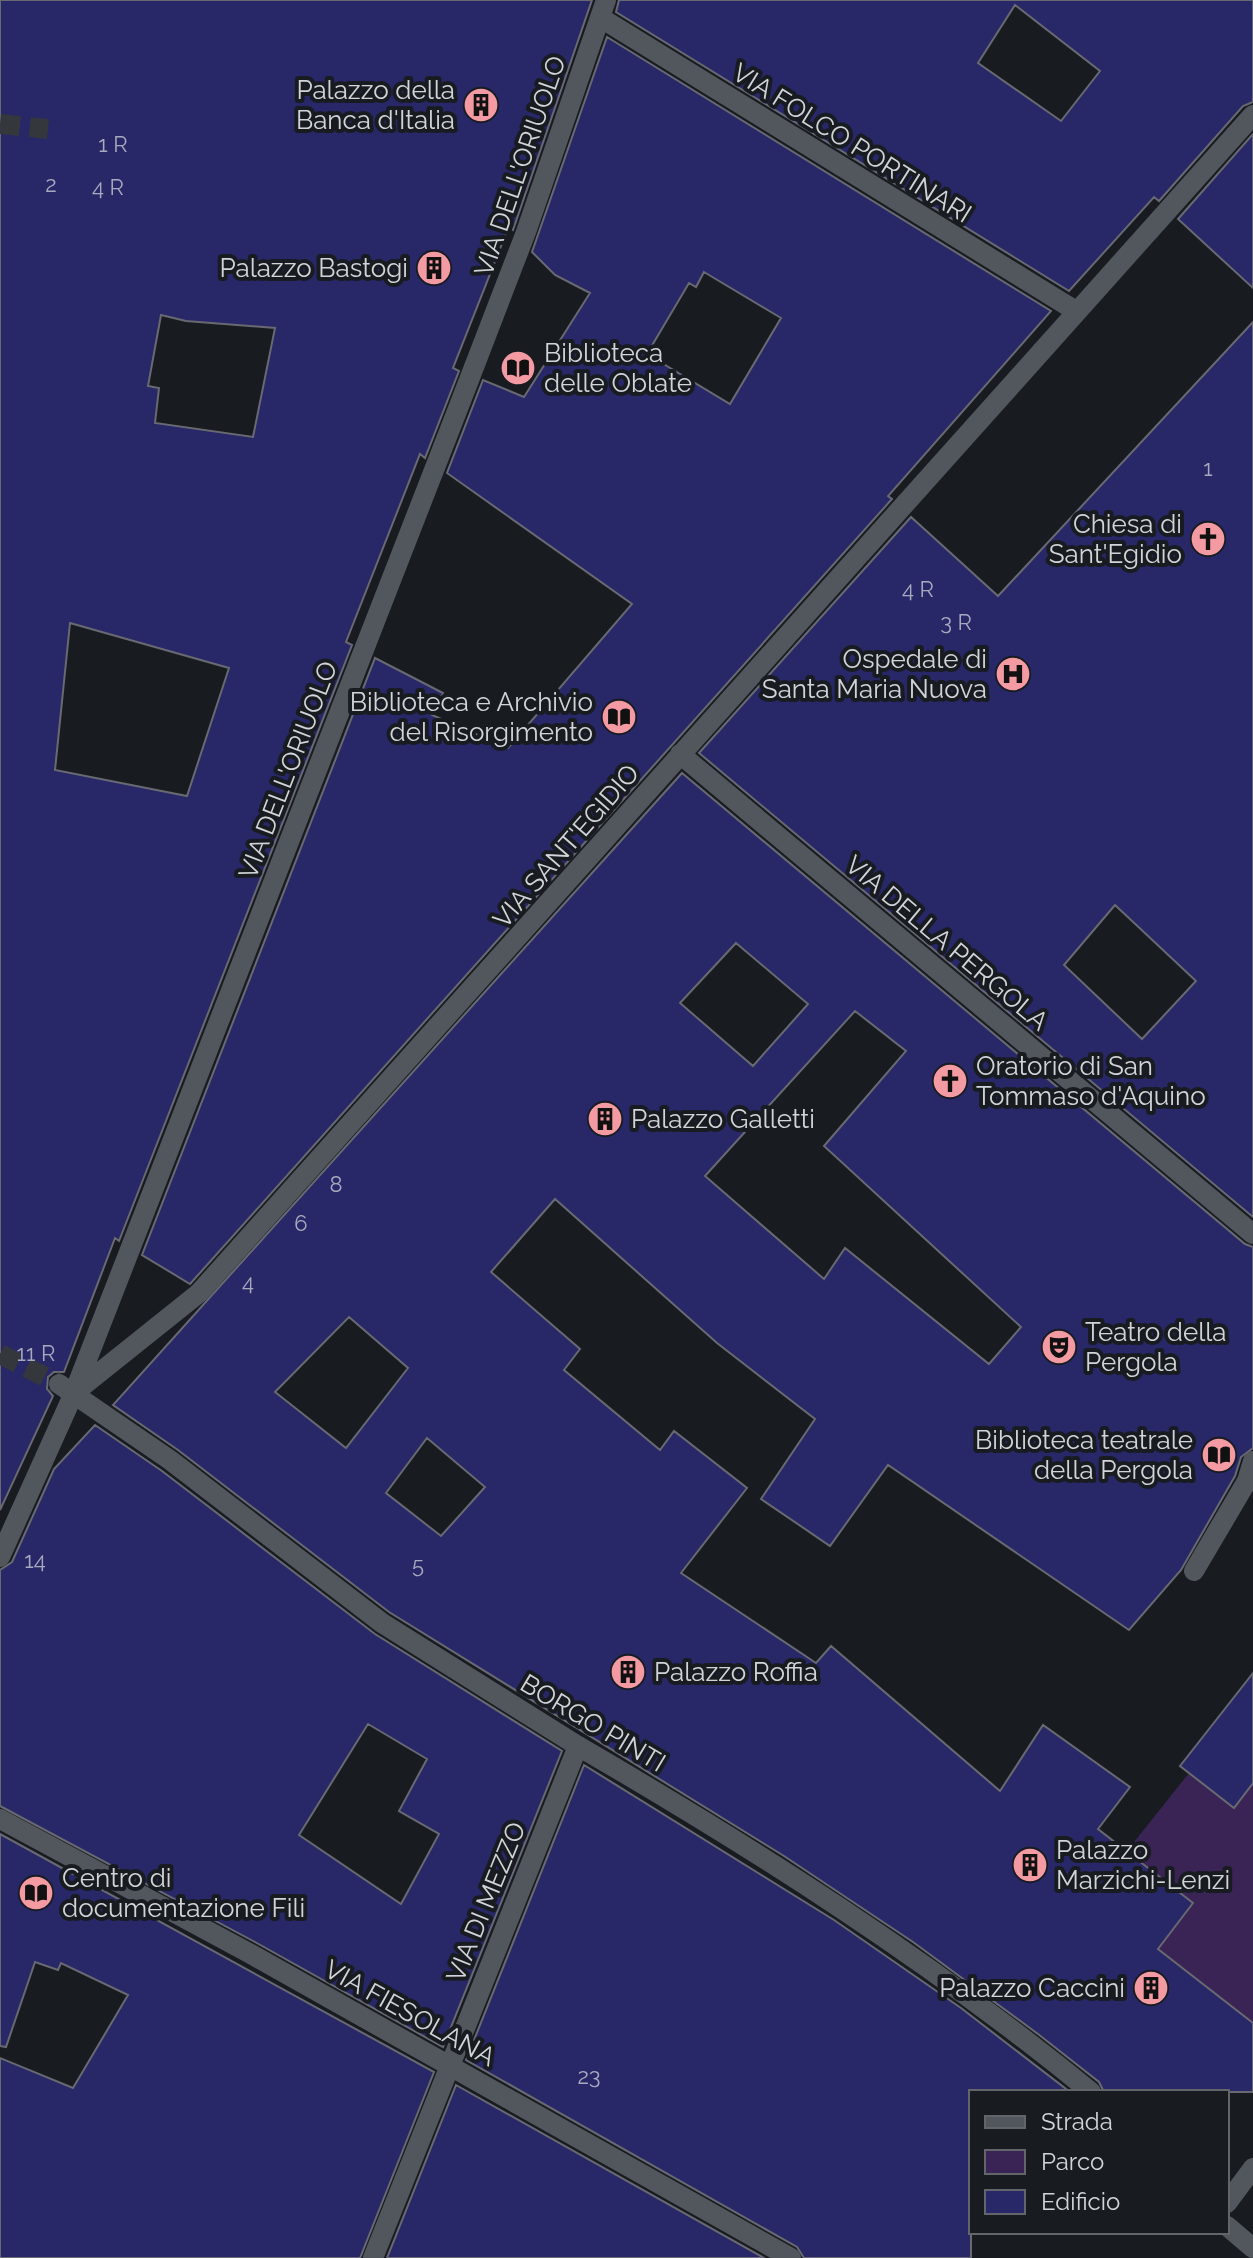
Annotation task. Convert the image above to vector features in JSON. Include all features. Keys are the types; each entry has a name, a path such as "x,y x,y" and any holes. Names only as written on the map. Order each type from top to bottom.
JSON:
{"street":[{"name":"VIA FOLCO PORTINARI","path":"603,9 1076,311"},
{"name":"VIA DELL'ORIUOLO","path":"1,1554 526,232 603,9"},
{"name":"VIA SANT'EGIDIO","path":"66,1388 192,1300 481,981 680,754 1253,115"},
{"name":"VIA DELLA PERGOLA","path":"680,754 1253,1234"},
{"name":"BORGO PINTI","path":"66,1388 170,1460 382,1623 578,1746 738,1839 839,1904 1028,2040 1089,2090"},
{"path":"1194,1571 1247,1481 1253,1461"},
{"name":"VIA DI MEZZO","path":"373,2258 448,2064 578,1746"},
{"name":"VIA FIESOLANA","path":"0,1819 448,2064 791,2258"},
{"path":"1229,2200 1253,2168"},
{"path":"1229,2228 1253,2248"}],"green space":[{"path":"1189,1773 1234,1807 1253,1783 1253,2023 1158,1949 1193,1902 1127,1851"}],"building":[{"path":"0,0 592,0 513,230 509,226 453,368 459,371 425,458 420,454 346,642 352,645 119,1241 115,1238 64,1372 54,1372 48,1377 47,1389 53,1396 0,1510","holes":["161,315 186,321 275,328 253,437 155,423 159,388 148,386","70,623 229,668 187,796 55,770"]},
{"path":"619,0 1253,0 1253,102 1243,106 1159,201 1154,197 1069,291 616,12","holes":["1015,5 1100,71 1061,121 978,63"]},
{"path":"607,37 1051,311 888,496 892,499 190,1284 142,1255 375,658 443,693 432,715 508,748 632,604 447,473 483,380 524,397 590,293 555,275 532,252","holes":["704,272 781,318 730,404 647,354 689,283 696,287"]},
{"path":"1253,134 1253,288 1178,219"},
{"name":"Ospedale di Santa Maria Nuova","path":"1253,322 1253,1217 699,753 911,517 998,596","holes":["1115,905 1196,981 1142,1039 1064,965"]},
{"path":"682,773 1245,1244 1253,1247 1253,1448 1241,1457 1235,1476 1181,1570 1129,1630 888,1465 830,1546 761,1499 815,1419 717,1343 555,1199 491,1272 580,1349 564,1370 660,1450 674,1431 747,1488 681,1573 816,1663 831,1646 1000,1791 1043,1725 1130,1787 1098,1829 1193,1903 1158,1949 1253,2023 1253,2092 1103,2090 1099,2082 1038,2034 913,1942 784,1856 389,1612 178,1450 113,1405","holes":["736,943 808,1004 753,1066 680,1003","855,1011 906,1051 824,1146 1021,1327 989,1364 845,1248 824,1279 705,1176","349,1317 408,1368 346,1448 275,1392","427,1438 485,1487 441,1536 386,1493"]},
{"path":"95,1425 162,1471 375,1634 562,1751 443,2047 0,1806 0,1570 12,1562 54,1469","holes":["368,1724 427,1759 399,1811 439,1834 401,1904 299,1835"]},
{"path":"1253,1673 1253,1783 1234,1808 1180,1766"},
{"path":"584,1765 834,1920 961,2008 1067,2090 969,2090 971,2258 804,2258 797,2247 466,2060"},
{"path":"0,1834 434,2072 360,2258 0,2258 0,2058 73,2088 128,1995 61,1963 58,1970 35,1962 6,2047 0,2046"},
{"path":"456,2085 764,2258 387,2258"}],"tunnel":[{"path":"0,124 48,129"},
{"path":"0,1354 59,1384"}],"place":[{"name":"Palazzo della Banca d'Italia","path":"481,105"},
{"name":"Palazzo Bastogi","path":"434,268"},
{"name":"Biblioteca delle Oblate","path":"518,368"},
{"name":"Chiesa di Sant'Egidio","path":"1208,539"},
{"name":"Ospedale di Santa Maria Nuova","path":"1013,674"},
{"name":"Biblioteca e Archivio del Risorgimento","path":"619,717"},
{"name":"Oratorio di San Tommaso d'Aquino","path":"950,1081"},
{"name":"Palazzo Galletti","path":"605,1119"},
{"name":"Teatro della Pergola","path":"1059,1347"},
{"name":"Biblioteca teatrale della Pergola","path":"1219,1455"},
{"name":"Palazzo Roffia","path":"628,1672"},
{"name":"Palazzo Marzichi-Lenzi","path":"1030,1865"},
{"name":"Centro di documentazione Fili","path":"36,1893"},
{"name":"Palazzo Caccini","path":"1151,1988"}]}
